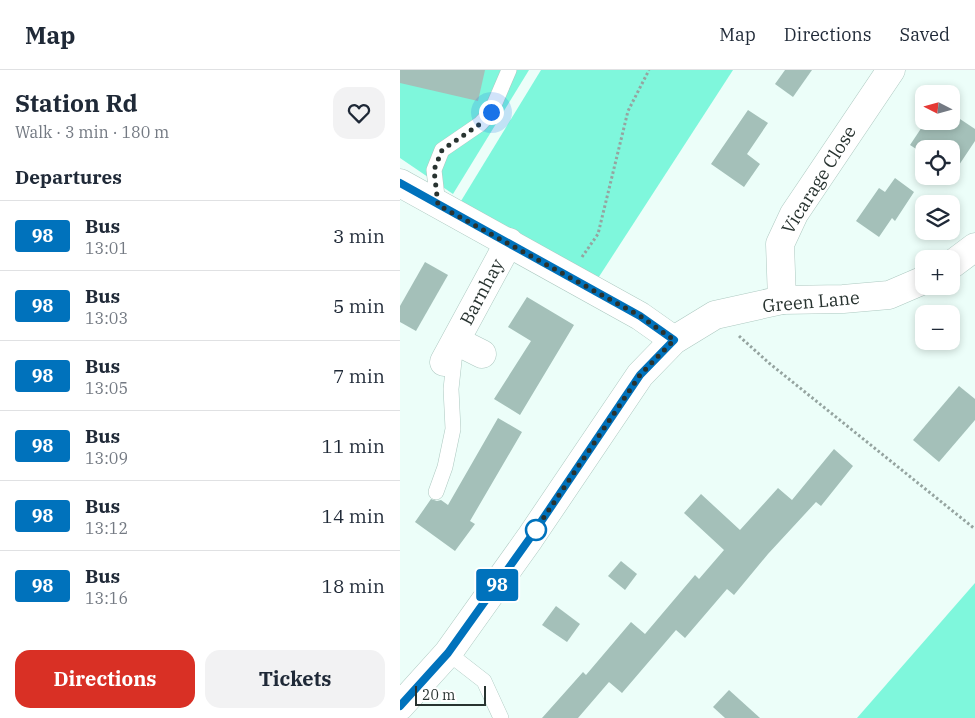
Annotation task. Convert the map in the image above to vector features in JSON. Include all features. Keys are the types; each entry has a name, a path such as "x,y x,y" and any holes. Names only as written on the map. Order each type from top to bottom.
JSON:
{"street":[{"name":"Vicarage Close","path":"782,300 780,244 794,214 891,70"},
{"path":"400,182 438,205 509,242 640,316 674,340"},
{"name":"Barnhay","path":"482,354 450,352 509,242"},
{"path":"960,258 975,247"},
{"name":"Green Lane","path":"400,706 448,653 530,538 640,375 674,340 715,315 782,300 843,299 889,295 915,284"}],"lane":[{"path":"438,205 434,170 442,150 480,124 491,112 509,70"},
{"path":"436,492 445,467 453,429 450,352"},
{"path":"448,653 484,681 501,718"}],"path":[{"path":"568,275 598,234 628,111 649,70"},
{"path":"715,315 769,363 975,529"}],"green space":[{"path":"400,70 529,70 453,194 400,158"},
{"path":"541,70 733,70 593,286 461,201"},
{"path":"975,583 975,718 857,718"}],"building":[{"path":"400,70 485,70 478,101 400,83"},
{"path":"785,70 812,70 793,97 775,84"},
{"path":"748,110 768,123 747,154 760,164 744,187 711,164"},
{"path":"960,119 975,129 975,141 960,164 960,140 915,140 915,148 910,145 920,130 960,130"},
{"path":"895,178 914,192 895,221 892,218 879,237 856,221 879,188 885,192"},
{"path":"425,262 448,275 416,331 400,322 400,306"},
{"path":"527,297 574,325 520,415 494,399 531,341 508,327"},
{"path":"959,386 975,399 975,420 939,462 913,440"},
{"path":"498,418 522,432 470,521 475,524 455,551 415,522 431,499 441,500 448,505"},
{"path":"834,449 853,466 821,506 816,502 768,554 734,595 727,589 685,638 676,630 622,693 609,682 578,718 542,718 583,672 586,675 631,622 645,634 695,575 699,579 724,550 684,513 701,494 740,530 778,488 792,500"},
{"path":"621,561 637,574 625,590 608,576"},
{"path":"556,606 580,624 567,642 542,625"},
{"path":"729,690 760,718 725,718 713,707"}],"bus line":[{"name":"98","path":"400,183 640,316 674,340 640,375 530,538 448,653 400,706"}],"route":[{"path":"491,112 480,124 442,150 434,170 438,205 509,242 640,316 674,340 640,375 530,538 536,530"}]}
